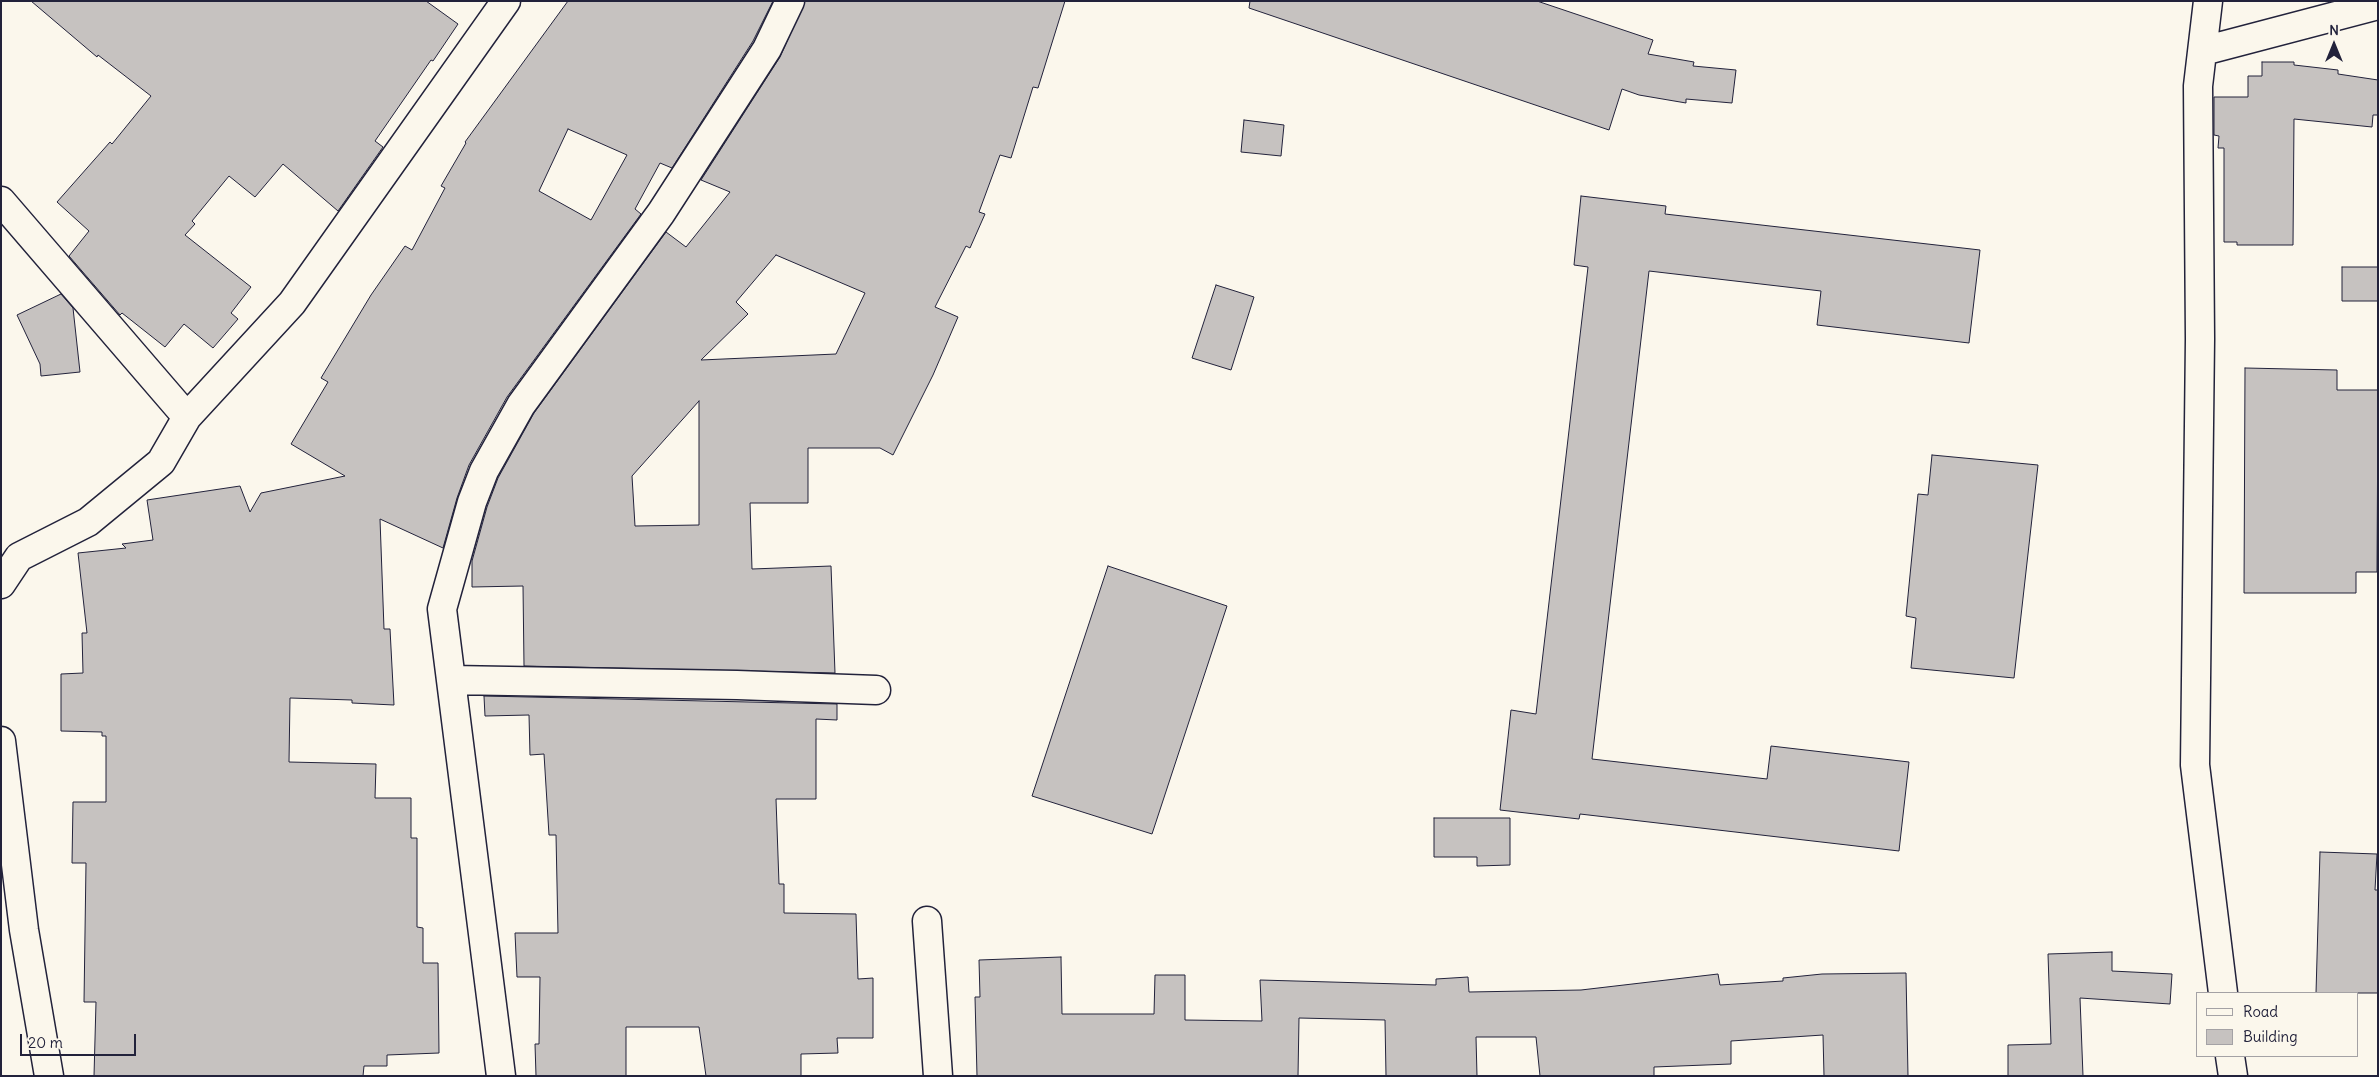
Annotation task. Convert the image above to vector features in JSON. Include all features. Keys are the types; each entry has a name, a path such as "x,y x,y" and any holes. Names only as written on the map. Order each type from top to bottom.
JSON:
{"street":[{"path":"501,1076 442,609 472,502 484,471 520,404 661,213 767,49 790,1"},
{"path":"2208,1 2198,86 2200,339 2195,765 2223,992"},
{"path":"1,584 19,557 88,522 161,462 187,417 292,303 496,5"},
{"path":"2203,51 2378,5"},
{"path":"1,201 187,417"},
{"path":"452,680 737,685 876,690"},
{"path":"1,741 24,930 49,1076"},
{"path":"927,921 938,1076"},
{"path":"2230,1057 2232,1076"}],"building":[{"path":"31,1 426,1 458,24 375,141 383,147 338,211 283,164 255,197 229,176 192,221 195,224 185,235 251,287 231,313 238,319 213,348 184,324 165,347 122,313 120,315 69,256 89,231 57,202 110,142 112,144 151,96 98,55 97,57"},
{"path":"568,1 773,1 753,41 672,168 660,163 635,209 641,214 507,397 469,465 457,498 443,548 380,519 384,629 390,629 394,705 352,703 352,700 290,698 289,762 376,764 375,798 411,798 411,838 417,838 417,927 423,928 423,963 438,963 439,1053 387,1055 387,1066 364,1066 363,1076 94,1076 96,1002 84,1002 86,863 72,863 73,802 106,802 106,736 102,736 102,732 61,731 61,674 83,673 82,633 87,633 78,553 126,548 122,544 153,540 147,500 240,486 250,512 261,493 345,476 291,444 328,382 321,378 371,295 405,246 412,250 445,188 441,186 465,142","holes":["568,129 627,155 591,220 539,191"]},
{"path":"805,1 1065,1 1038,88 1033,87 1011,158 1000,155 979,212 985,214 970,248 966,246 935,307 958,317 933,375 893,455 880,448 808,448 808,503 750,503 752,569 831,566 835,673 524,666 523,586 472,587 472,561 487,507 498,478 534,413 666,232 686,247 730,192 701,180 780,57","holes":["776,255 865,293 836,354 701,360 748,314 736,302","699,401 699,525 635,526 632,476"]},
{"path":"1250,1 1537,1 1653,40 1648,54 1694,62 1693,66 1736,70 1732,103 1686,99 1686,103 1639,95 1622,89 1609,130 1249,8"},
{"path":"2262,62 2294,62 2294,65 2338,70 2338,74 2378,80 2378,115 2373,115 2372,127 2294,119 2293,245 2237,245 2237,242 2224,242 2224,148 2218,148 2219,136 2214,135 2214,97 2248,97 2248,76 2262,76"},
{"path":"1244,120 1284,125 1281,156 1241,152"},
{"path":"1581,196 1666,206 1665,214 1980,250 1969,343 1817,325 1821,291 1649,271 1592,759 1767,779 1771,746 1909,762 1899,851 1580,814 1579,819 1500,810 1511,710 1536,714 1588,267 1574,265"},
{"path":"2342,267 2378,267 2378,301 2342,301"},
{"path":"1216,285 1254,297 1231,370 1192,358"},
{"path":"61,294 73,308 80,372 41,376 40,364 17,315"},
{"path":"2245,368 2337,370 2337,390 2378,390 2377,572 2356,572 2356,593 2244,593"},
{"path":"1932,455 2038,465 2014,678 1911,668 1916,618 1906,616 1918,494 1928,495"},
{"path":"1108,566 1227,606 1152,834 1032,796"},
{"path":"484,696 837,704 837,720 816,719 816,799 776,799 779,884 784,884 784,913 856,914 858,979 873,978 873,1038 837,1038 838,1053 801,1054 801,1076 706,1076 699,1027 626,1027 626,1076 536,1076 535,1044 539,1044 540,977 517,977 515,933 558,933 556,835 549,835 544,754 530,755 529,715 485,716"},
{"path":"1434,818 1510,818 1510,865 1477,866 1477,857 1434,857"},
{"path":"2320,852 2377,854 2375,890 2378,890 2378,993 2316,992"},
{"path":"2112,952 2112,971 2172,974 2170,1004 2080,998 2083,1076 2008,1076 2008,1045 2051,1044 2048,954"},
{"path":"1061,957 1062,1014 1154,1014 1155,975 1185,975 1185,1020 1262,1021 1260,980 1436,985 1436,979 1468,977 1469,992 1581,990 1718,974 1720,985 1783,981 1783,978 1822,974 1906,973 1908,1076 1824,1076 1823,1035 1731,1041 1731,1064 1654,1067 1654,1076 1540,1076 1536,1037 1476,1037 1477,1076 1386,1076 1385,1020 1299,1018 1298,1076 977,1076 975,997 980,997 979,960"}]}
